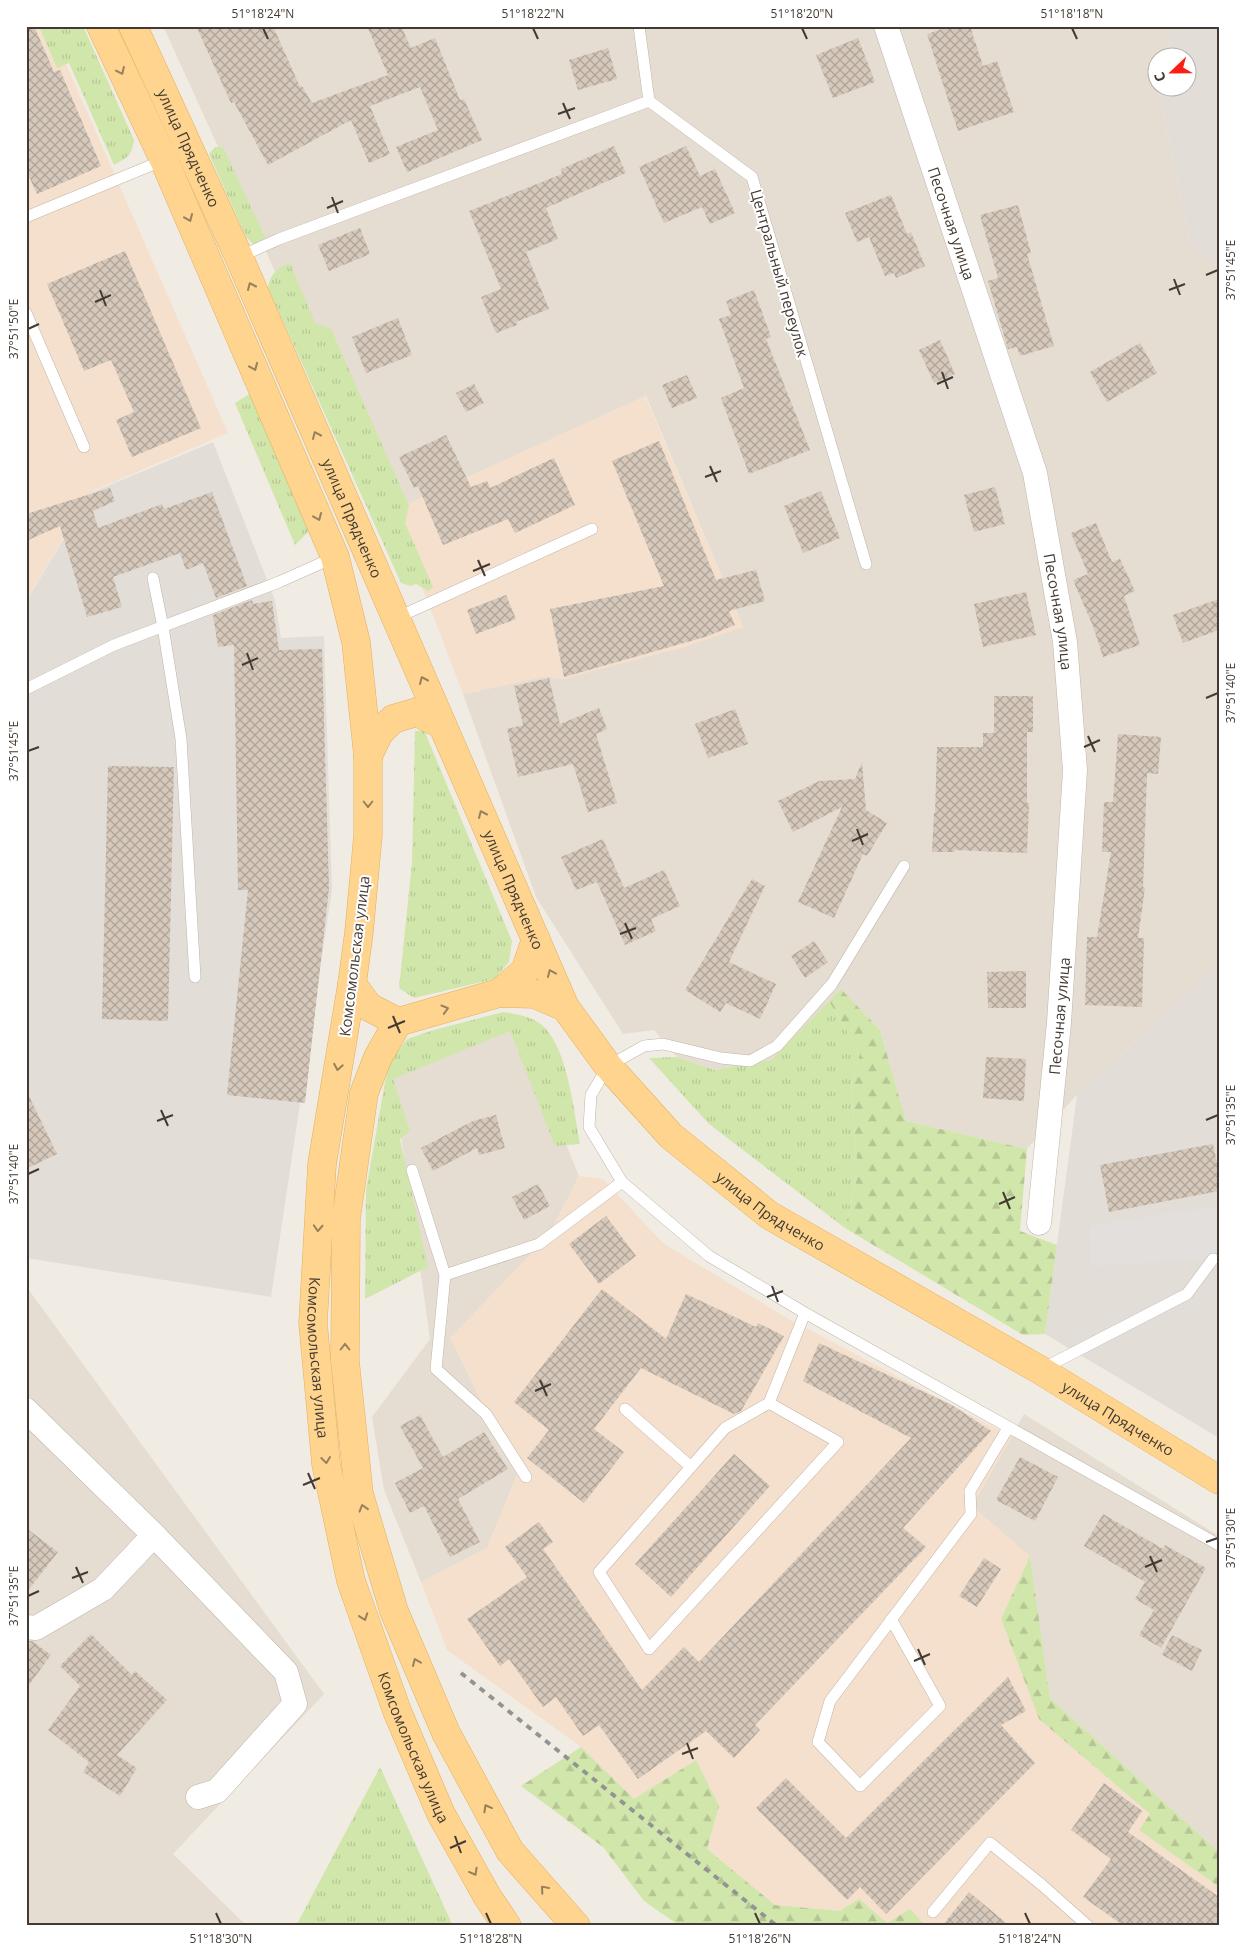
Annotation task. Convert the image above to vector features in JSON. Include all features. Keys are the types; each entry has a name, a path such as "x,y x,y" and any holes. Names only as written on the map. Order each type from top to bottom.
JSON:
{"main road":[{"name":"улица Прядченко","path":"101,26 164,160 335,557 356,642 368,756"},
{"name":"улица Прядченко","path":"133,26 239,257 565,1008 608,1066 671,1136 769,1216 1040,1370 1219,1480"},
{"path":"211,269 239,257"},
{"path":"368,756 379,733 393,719 417,712 442,725"},
{"name":"Комсомольская улица","path":"368,756 368,835 359,932 322,1164 313,1323 326,1464 350,1581 397,1712 441,1814 487,1896 507,1926"},
{"path":"499,993 525,971 536,939"},
{"path":"352,984 369,1007 398,1022 499,993 534,994 565,1008"},
{"name":"Комсомольская улица","path":"398,1022 378,1057 364,1092 346,1219 345,1362 359,1494 394,1611 446,1733 510,1851 576,1926"}],"street":[{"name":"Песочная улица","path":"886,26 1035,473 1065,642 1075,770 1059,1023 1039,1223"},
{"path":"26,1410 154,1535 286,1672 295,1704 217,1791 198,1797"},
{"path":"26,1628 36,1628 103,1589 154,1535"}],"lane":[{"path":"239,257 279,239 649,101 638,26"},
{"name":"Центральный переулок","path":"649,101 752,177 866,564"},
{"path":"26,217 164,160"},
{"path":"26,313 84,446"},
{"path":"396,618 592,529"},
{"path":"26,689 114,645 279,582 335,557"},
{"path":"153,578 181,739 195,977"},
{"path":"904,866 832,984 777,1046 750,1061 720,1058 663,1044 644,1046 608,1066 591,1095 589,1128 622,1182 709,1256 805,1313 1219,1545"},
{"path":"412,1170 445,1275 436,1369 486,1414 526,1477"},
{"path":"445,1275 539,1244 622,1182"},
{"path":"1040,1370 1187,1294 1213,1260"},
{"path":"769,1403 838,1442 649,1649 599,1572 725,1428 769,1403 805,1313"},
{"path":"625,1409 690,1466"},
{"path":"892,1619 940,1706 860,1786 818,1742 830,1701 971,1514 970,1491 1008,1428"},
{"path":"933,1912 990,1843 1042,1885 1088,1926"}],"shaded area":[{"path":"26,26 66,26 60,50 228,433 93,491 26,600"},
{"path":"163,26 1174,26 1168,48 1148,48 1148,98 1160,98 1190,243 1219,268 1219,964 1077,1095 1027,1149 906,1121 880,1030 841,989 771,1060 714,1070 677,1057 654,1030 623,1034 536,897 463,694 547,676 563,679 743,627 646,396 393,511 284,291"},
{"path":"1174,26 1219,26 1219,268 1190,243 1160,98 1198,98 1198,48 1168,48"},
{"path":"645,396 743,627 688,646 563,679 547,676 463,694 393,511"},
{"path":"213,442 275,600 281,638 324,636 332,890 271,1297 26,1258 26,601 93,492"},
{"path":"1219,964 1219,1438 1045,1334 1077,1095"},
{"path":"516,1019 579,1176 549,1235 451,1338 517,1475 487,1548 421,1582 384,1490 372,1417 430,1339 393,1079"},
{"path":"579,1176 603,1179 664,1244 789,1319 1012,1437 972,1506 1030,1556 1001,1619 1039,1719 1150,1814 1140,1830 1219,1887 1219,1926 926,1926 910,1909 887,1923 840,1911 775,1905 707,1849 719,1806 696,1760 634,1799 581,1747 447,1650 421,1582 487,1548 517,1475 450,1338 549,1235"},
{"path":"1219,1206 1219,1259 1091,1266 1089,1226"},
{"path":"26,1286 324,1694 173,1854 247,1926 26,1926"},
{"path":"1024,1414 1219,1536 1219,1852 1050,1698 1030,1557 972,1506"}],"green space":[{"path":"39,26 83,26 134,140 132,150 123,160 114,165 69,63 57,68"},
{"path":"215,147 223,147 266,239 259,245 253,244 246,237 209,154"},
{"path":"290,263 315,323 331,329 409,506 405,523 433,587 428,591 416,584 411,586 401,583 268,288 270,279 275,272"},
{"path":"251,393 309,531 295,545 235,403"},
{"path":"424,730 512,941 509,962 494,979 414,998 399,988 412,863 415,731"},
{"path":"841,989 880,1030 906,1121 1027,1149 1020,1231 1057,1245 1045,1334 1023,1335 845,1228 858,1174 851,1089 860,1053 829,1001"},
{"path":"829,1001 860,1053 851,1089 858,1174 845,1228 709,1124 649,1058 677,1057 714,1070 771,1060"},
{"path":"503,1012 520,1015 536,1021 545,1028 553,1039 565,1067 580,1144 555,1146 510,1031 393,1079 410,1131 400,1139 428,1267 365,1299 366,1190 385,1082 391,1059 407,1039"},
{"path":"1030,1556 1050,1698 1219,1852 1219,1887 1139,1830 1150,1814 1039,1719 1001,1619"},
{"path":"581,1747 634,1799 696,1760 719,1806 707,1849 775,1905 840,1911 859,1899 887,1923 910,1909 926,1926 680,1926 644,1901 603,1847 521,1786"},
{"path":"380,1767 453,1926 296,1926"}],"building":[{"path":"26,26 34,26 54,72 60,70 101,166 37,194 26,170"},
{"path":"196,26 273,26 300,87 302,86 312,103 388,75 367,26 401,26 411,48 435,38 460,100 464,99 482,140 407,172 396,147 438,130 420,87 370,106 390,154 369,163 351,120 268,165 234,102 231,103"},
{"path":"951,26 970,26 983,66 997,61 1014,112 958,131 927,34"},
{"path":"858,38 875,82 833,98 816,55"},
{"path":"608,48 617,79 578,90 569,60"},
{"path":"614,146 626,173 546,208 558,239 526,252 549,309 516,322 517,325 496,333 481,297 501,289 469,211 562,174 561,169"},
{"path":"686,146 700,176 715,169 735,213 710,224 702,207 664,223 639,167"},
{"path":"891,195 907,234 911,232 925,266 896,278 894,273 885,276 869,237 857,242 845,213"},
{"path":"1018,205 1031,253 1027,254 1054,346 1020,356 1017,347 1008,349 988,281 998,278 980,215"},
{"path":"360,228 370,254 329,271 318,245"},
{"path":"125,251 201,428 132,457 116,420 134,412 111,360 84,371 47,284"},
{"path":"754,290 771,337 766,339 810,450 749,474 721,398 744,388 719,319 731,315 726,301"},
{"path":"398,318 412,355 366,373 352,337"},
{"path":"940,340 955,374 934,383 919,350"},
{"path":"1140,343 1157,373 1107,402 1090,372"},
{"path":"687,375 697,398 672,408 662,385"},
{"path":"474,384 484,403 466,412 456,393"},
{"path":"446,435 471,487 487,481 490,488 554,458 575,505 515,533 508,519 443,545 418,486 414,488 399,457"},
{"path":"659,441 716,580 756,570 765,601 729,611 735,625 705,637 564,677 550,609 664,586 612,461"},
{"path":"995,487 1005,524 974,532 964,495"},
{"path":"110,488 115,501 93,511 98,528 162,504 164,509 212,492 247,586 216,598 203,563 186,570 180,553 113,577 122,607 87,617 60,526 26,541 26,514"},
{"path":"821,491 840,538 803,553 784,506"},
{"path":"1096,523 1112,562 1120,559 1135,591 1124,596 1140,645 1103,657 1093,626 1073,580 1088,574 1071,533"},
{"path":"1026,592 1036,635 983,647 974,604"},
{"path":"506,595 516,619 476,634 467,610"},
{"path":"1219,599 1219,630 1183,643 1173,615"},
{"path":"252,600 253,604 272,601 279,650 322,649 329,888 305,1103 227,1095 248,890 238,890 234,645 218,647 213,615"},
{"path":"549,678 560,724 599,708 607,729 596,734 617,803 588,812 573,764 518,777 507,729 523,725 514,686"},
{"path":"994,696 1033,696 1033,732 1027,732 1027,803 1029,803 1027,853 955,850 954,852 932,852 937,747 983,747 983,733 994,733"},
{"path":"735,709 748,744 708,758 695,724"},
{"path":"1118,734 1161,737 1158,774 1147,773 1143,887 1145,888 1138,938 1144,938 1142,1007 1085,1005 1087,937 1097,937 1111,852 1102,852 1104,802 1113,802"},
{"path":"862,762 866,810 887,823 867,856 863,854 834,918 798,902 842,807 793,832 778,801 819,781 855,779"},
{"path":"108,766 174,767 168,1021 102,1019"},
{"path":"603,839 624,888 664,870 680,906 651,919 656,931 625,945 597,882 576,890 561,857"},
{"path":"752,879 765,886 729,962 776,984 760,1019 726,1003 720,1012 685,990"},
{"path":"814,941 828,962 805,978 791,956"},
{"path":"1026,971 1026,1008 988,1008 987,972"},
{"path":"986,1057 1026,1059 1024,1101 983,1098"},
{"path":"26,1090 57,1154 26,1169"},
{"path":"496,1115 505,1148 479,1155 477,1148 433,1171 421,1148 473,1121"},
{"path":"1213,1144 1219,1173 1219,1191 1109,1212 1100,1165"},
{"path":"538,1184 550,1206 524,1220 512,1197"},
{"path":"606,1216 636,1256 599,1284 569,1244"},
{"path":"602,1289 666,1339 686,1294 756,1327 758,1323 784,1336 741,1411 734,1414 641,1368 594,1429 624,1452 584,1503 527,1458 549,1430 514,1402"},
{"path":"819,1343 952,1405 991,1431 903,1528 926,1547 755,1725 760,1730 734,1758 706,1731 638,1779 599,1725 583,1736 556,1697 543,1707 509,1659 500,1666 467,1619 527,1577 505,1547 539,1522 553,1542 543,1549 642,1690 684,1647 699,1662 911,1438 803,1381"},
{"path":"420,1415 443,1457 484,1432 508,1469 458,1499 480,1542 450,1557 424,1506 410,1513 395,1483 423,1468 400,1426"},
{"path":"734,1454 770,1486 671,1597 635,1564"},
{"path":"1020,1457 1058,1477 1035,1521 996,1500"},
{"path":"1103,1514 1163,1549 1165,1545 1206,1568 1161,1648 1139,1635 1154,1610 1135,1599 1145,1582 1084,1546"},
{"path":"26,1528 58,1552 26,1593"},
{"path":"984,1558 1001,1569 977,1607 959,1596"},
{"path":"91,1634 132,1675 135,1671 167,1700 117,1755 137,1768 120,1796 83,1772 89,1762 48,1730 80,1686 60,1666"},
{"path":"1172,1635 1202,1650 1192,1671 1162,1655"},
{"path":"26,1641 32,1641 51,1655 26,1689"},
{"path":"1008,1677 1026,1711 1001,1725 1035,1763 886,1914 860,1887 847,1900 756,1808 786,1778 846,1838"},
{"path":"1104,1783 1142,1811 1128,1832 1219,1897 1219,1926 1124,1926 1083,1897 1111,1859 1071,1830"},
{"path":"969,1892 1010,1926 942,1926"}],"railway":[{"path":"461,1673 777,1926"}]}
